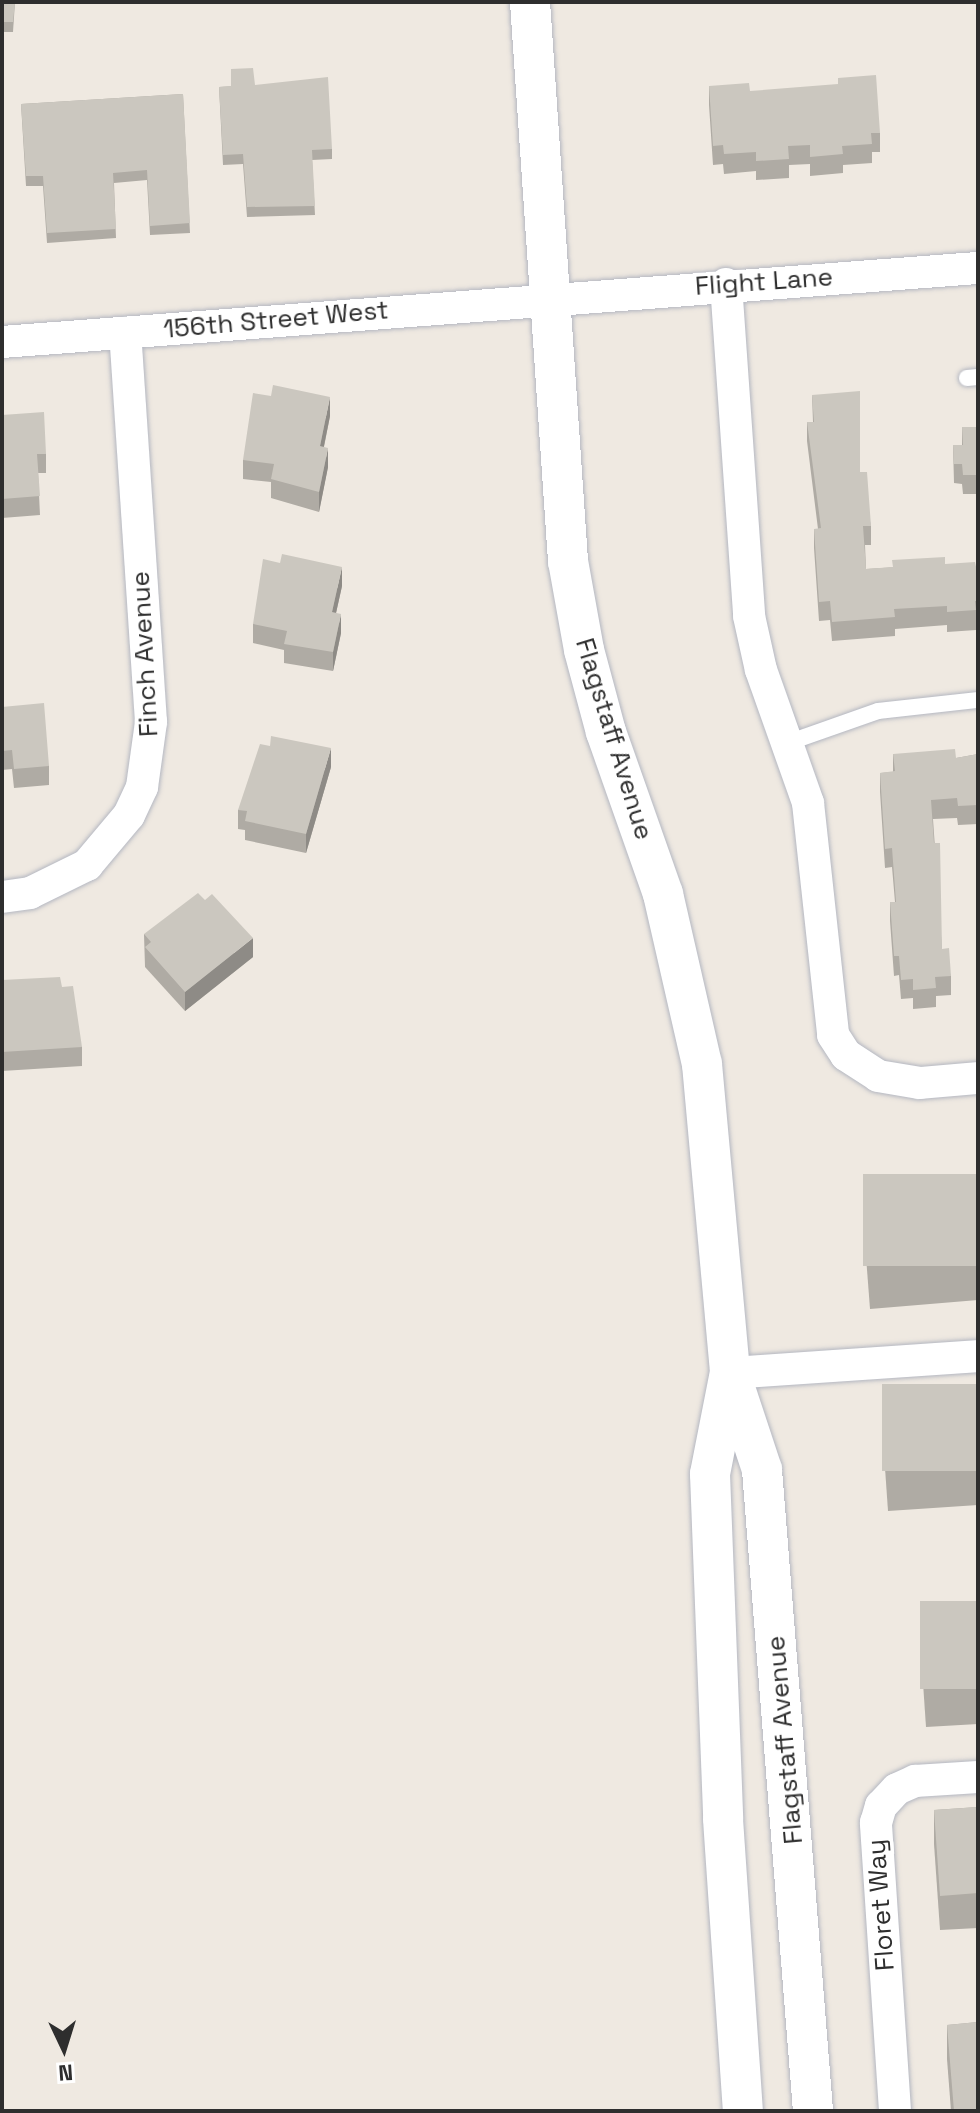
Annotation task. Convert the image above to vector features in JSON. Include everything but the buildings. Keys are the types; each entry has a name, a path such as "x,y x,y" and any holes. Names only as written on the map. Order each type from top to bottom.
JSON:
{"street":[{"name":"Flagstaff Avenue","path":"530,2 568,561 606,732 663,894 686,981 702,1064 730,1373 762,1470 813,2111"},
{"name":"Flight Lane","path":"550,298 978,268"},
{"path":"726,284 749,616 761,670 790,742 814,841 828,1012 833,1035 861,1067 898,1081 978,1078"},
{"name":"156th Street West","path":"2,342 550,298"},
{"name":"Finch Avenue","path":"2,897 30,893 87,865 123,824 142,787 151,722 125,333"},
{"path":"730,1373 978,1356"},
{"name":"Flagstaff Avenue","path":"730,1373 710,1474 723,1819 743,2111"},
{"name":"Floret Way","path":"895,2111 876,1823 881,1806 897,1789 915,1781 978,1777"}],"lane":[{"path":"790,742 878,711 978,700"}]}
